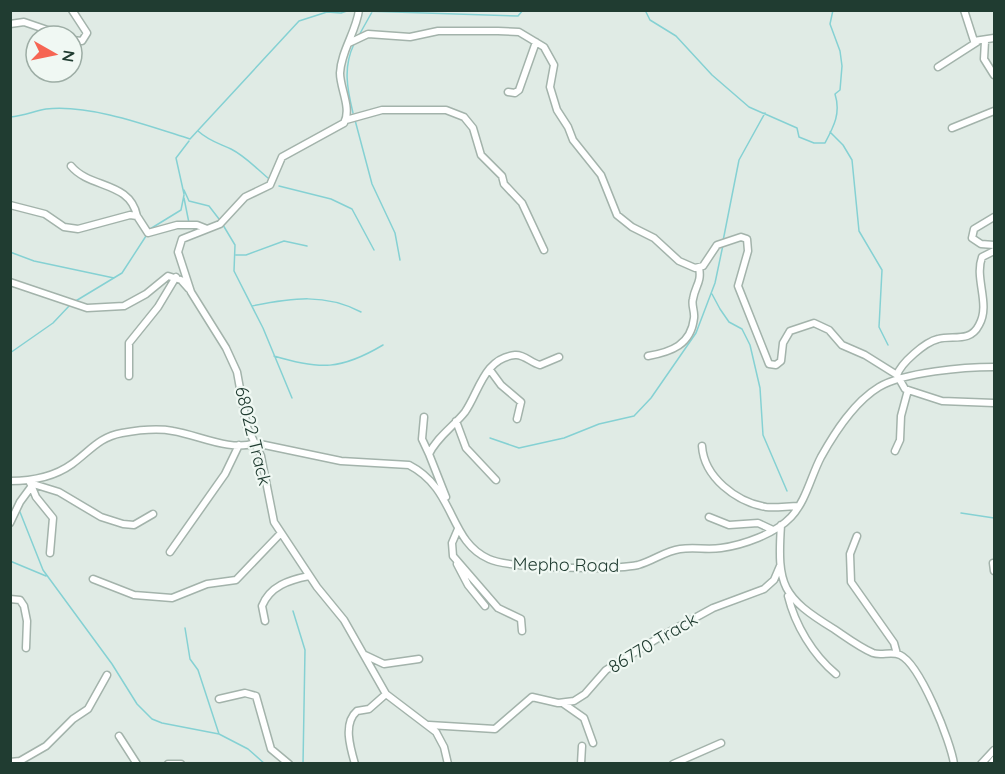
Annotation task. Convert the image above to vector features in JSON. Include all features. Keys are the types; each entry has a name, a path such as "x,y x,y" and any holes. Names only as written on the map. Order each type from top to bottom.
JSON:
{"street":[{"path":"72,10 81,24"},
{"path":"346,120 340,74 356,28 359,10"},
{"path":"964,10 973,40 978,42"},
{"path":"10,24 24,22 30,24"},
{"path":"350,43 368,34 410,37 438,31 519,32 536,42 551,55 554,65 551,90 557,110 573,140 601,175 617,215 632,227 654,238 679,261 699,268"},
{"path":"938,67 978,42 994,38"},
{"path":"985,41 984,59 994,75"},
{"path":"508,92 515,93 519,90 536,42"},
{"name":"68022 Track","path":"448,764 442,742 429,725 401,708 386,694 344,620 309,576 272,517 261,456 247,427 239,378 233,360 191,292 178,247 182,239 226,220 245,197 270,185 282,157 346,120 372,111 451,110 470,122 481,155 502,176 504,184 522,203 544,250"},
{"path":"952,128 994,111"},
{"path":"71,166 88,179 115,187 134,205 137,216 148,233 177,225 197,225 208,229"},
{"path":"10,205 45,214 64,226 78,229 125,216 137,216"},
{"path":"994,217 974,229 972,238 981,244 994,245"},
{"path":"648,356 675,350 686,336 694,318 693,299 700,282 699,268 717,244 741,237 747,239 748,250 738,283 771,365 778,364 783,358 783,343 787,333 800,326 814,323 829,330 846,348 865,355 897,377 908,390 942,401 994,403"},
{"path":"897,377 900,368 932,341 967,336 975,331 981,321 983,309 980,265 982,257 994,251"},
{"path":"10,282 49,292 87,308 124,306 146,294 164,277 176,277 191,292"},
{"path":"129,376 130,340 158,307 176,277"},
{"path":"429,454 468,408 477,386 500,360 516,355 540,365 560,357"},
{"name":"Mepho Road","path":"10,481 30,483 65,469 92,445 124,433 166,430 239,445 255,443 341,461 409,465 429,480 447,501 458,529 472,549 490,560 513,565 574,567 637,565 681,549 722,548 737,545 781,525 799,506 818,462 843,423 873,391 897,377 973,367 994,367"},
{"path":"490,370 501,385 521,402 517,419"},
{"path":"895,451 900,440 901,416 908,390"},
{"path":"424,417 422,440 447,501"},
{"path":"456,421 466,448 496,480"},
{"path":"170,552 225,474 239,445"},
{"path":"702,446 706,467 734,494 768,507 799,506"},
{"path":"30,483 59,492 101,517 123,524 134,525 153,514"},
{"path":"10,523 30,483"},
{"path":"30,483 53,518 50,553"},
{"path":"709,517 729,525 758,523 773,530"},
{"path":"781,525 778,552 786,589 800,626 820,658 836,674"},
{"path":"458,529 451,548 453,556 465,581 485,606"},
{"path":"93,579 134,595 172,598 207,584 236,580 281,534"},
{"path":"856,536 850,554 852,582 894,643 897,654"},
{"path":"453,556 498,608 521,619 522,631"},
{"path":"993,562 994,571"},
{"name":"86770 Track","path":"563,704 579,698 606,670 676,628 712,608 764,589 774,580 780,567"},
{"path":"265,621 262,606 272,591 286,582 309,576"},
{"path":"786,589 795,602 849,640 873,652 897,654 904,658 929,695 954,764"},
{"path":"10,599 20,600 24,606 26,648"},
{"path":"364,655 384,664 419,659"},
{"path":"10,762 20,761 46,746 73,719 88,709 107,675"},
{"path":"219,699 245,693 256,696 271,749 289,764"},
{"path":"355,764 348,729 350,718 357,711 369,709 386,694"},
{"path":"429,725 499,728 532,697 563,704 584,718 593,743"},
{"path":"119,736 137,764"},
{"path":"673,764 721,743"},
{"path":"581,764 582,746"},
{"path":"981,764 994,750"},
{"path":"991,764 994,760"},
{"path":"168,764 181,764"}],"waterway":[{"path":"10,117 46,109 81,110 138,122 190,139 299,21 327,12 341,13 350,10"},
{"path":"363,11 518,16 523,10"},
{"path":"645,10 650,20 676,36 712,75 749,107 797,128 799,137 814,143 825,143 837,113 835,94 840,90 842,66 840,51 830,24 833,10"},
{"path":"358,37 372,12"},
{"path":"353,113 347,69 354,44"},
{"path":"723,241 739,160 765,113"},
{"path":"355,120 372,184 395,233 400,260"},
{"path":"198,131 210,140 241,155 268,178"},
{"path":"830,132 843,145 852,160 859,231 882,270 879,327 888,345"},
{"path":"184,194 176,158 189,141"},
{"path":"279,186 331,199 352,209 374,250"},
{"path":"184,190 189,201 209,206 219,219"},
{"path":"150,229 181,210 184,195"},
{"path":"184,198 189,223"},
{"path":"223,225 235,245 234,271 263,328 292,398"},
{"path":"74,302 122,273 146,236"},
{"path":"176,250 179,240"},
{"path":"236,255 246,255 284,241 307,246"},
{"path":"490,438 519,448 564,438 599,424 634,416 651,398 696,333 715,283 723,245"},
{"path":"10,252 34,261 114,278"},
{"path":"712,294 729,322 742,329 750,345 760,388 763,435 787,491"},
{"path":"252,306 308,299 334,302 361,312"},
{"path":"10,353 53,323 70,305"},
{"path":"274,356 305,364 330,365 355,359 383,345"},
{"path":"20,512 43,570 112,664 137,704 152,719 162,723 219,734 248,749 265,764"},
{"path":"961,513 994,518"},
{"path":"10,561 46,576"},
{"path":"293,611 305,650 303,764"},
{"path":"185,628 190,659 198,670 219,734"}]}
